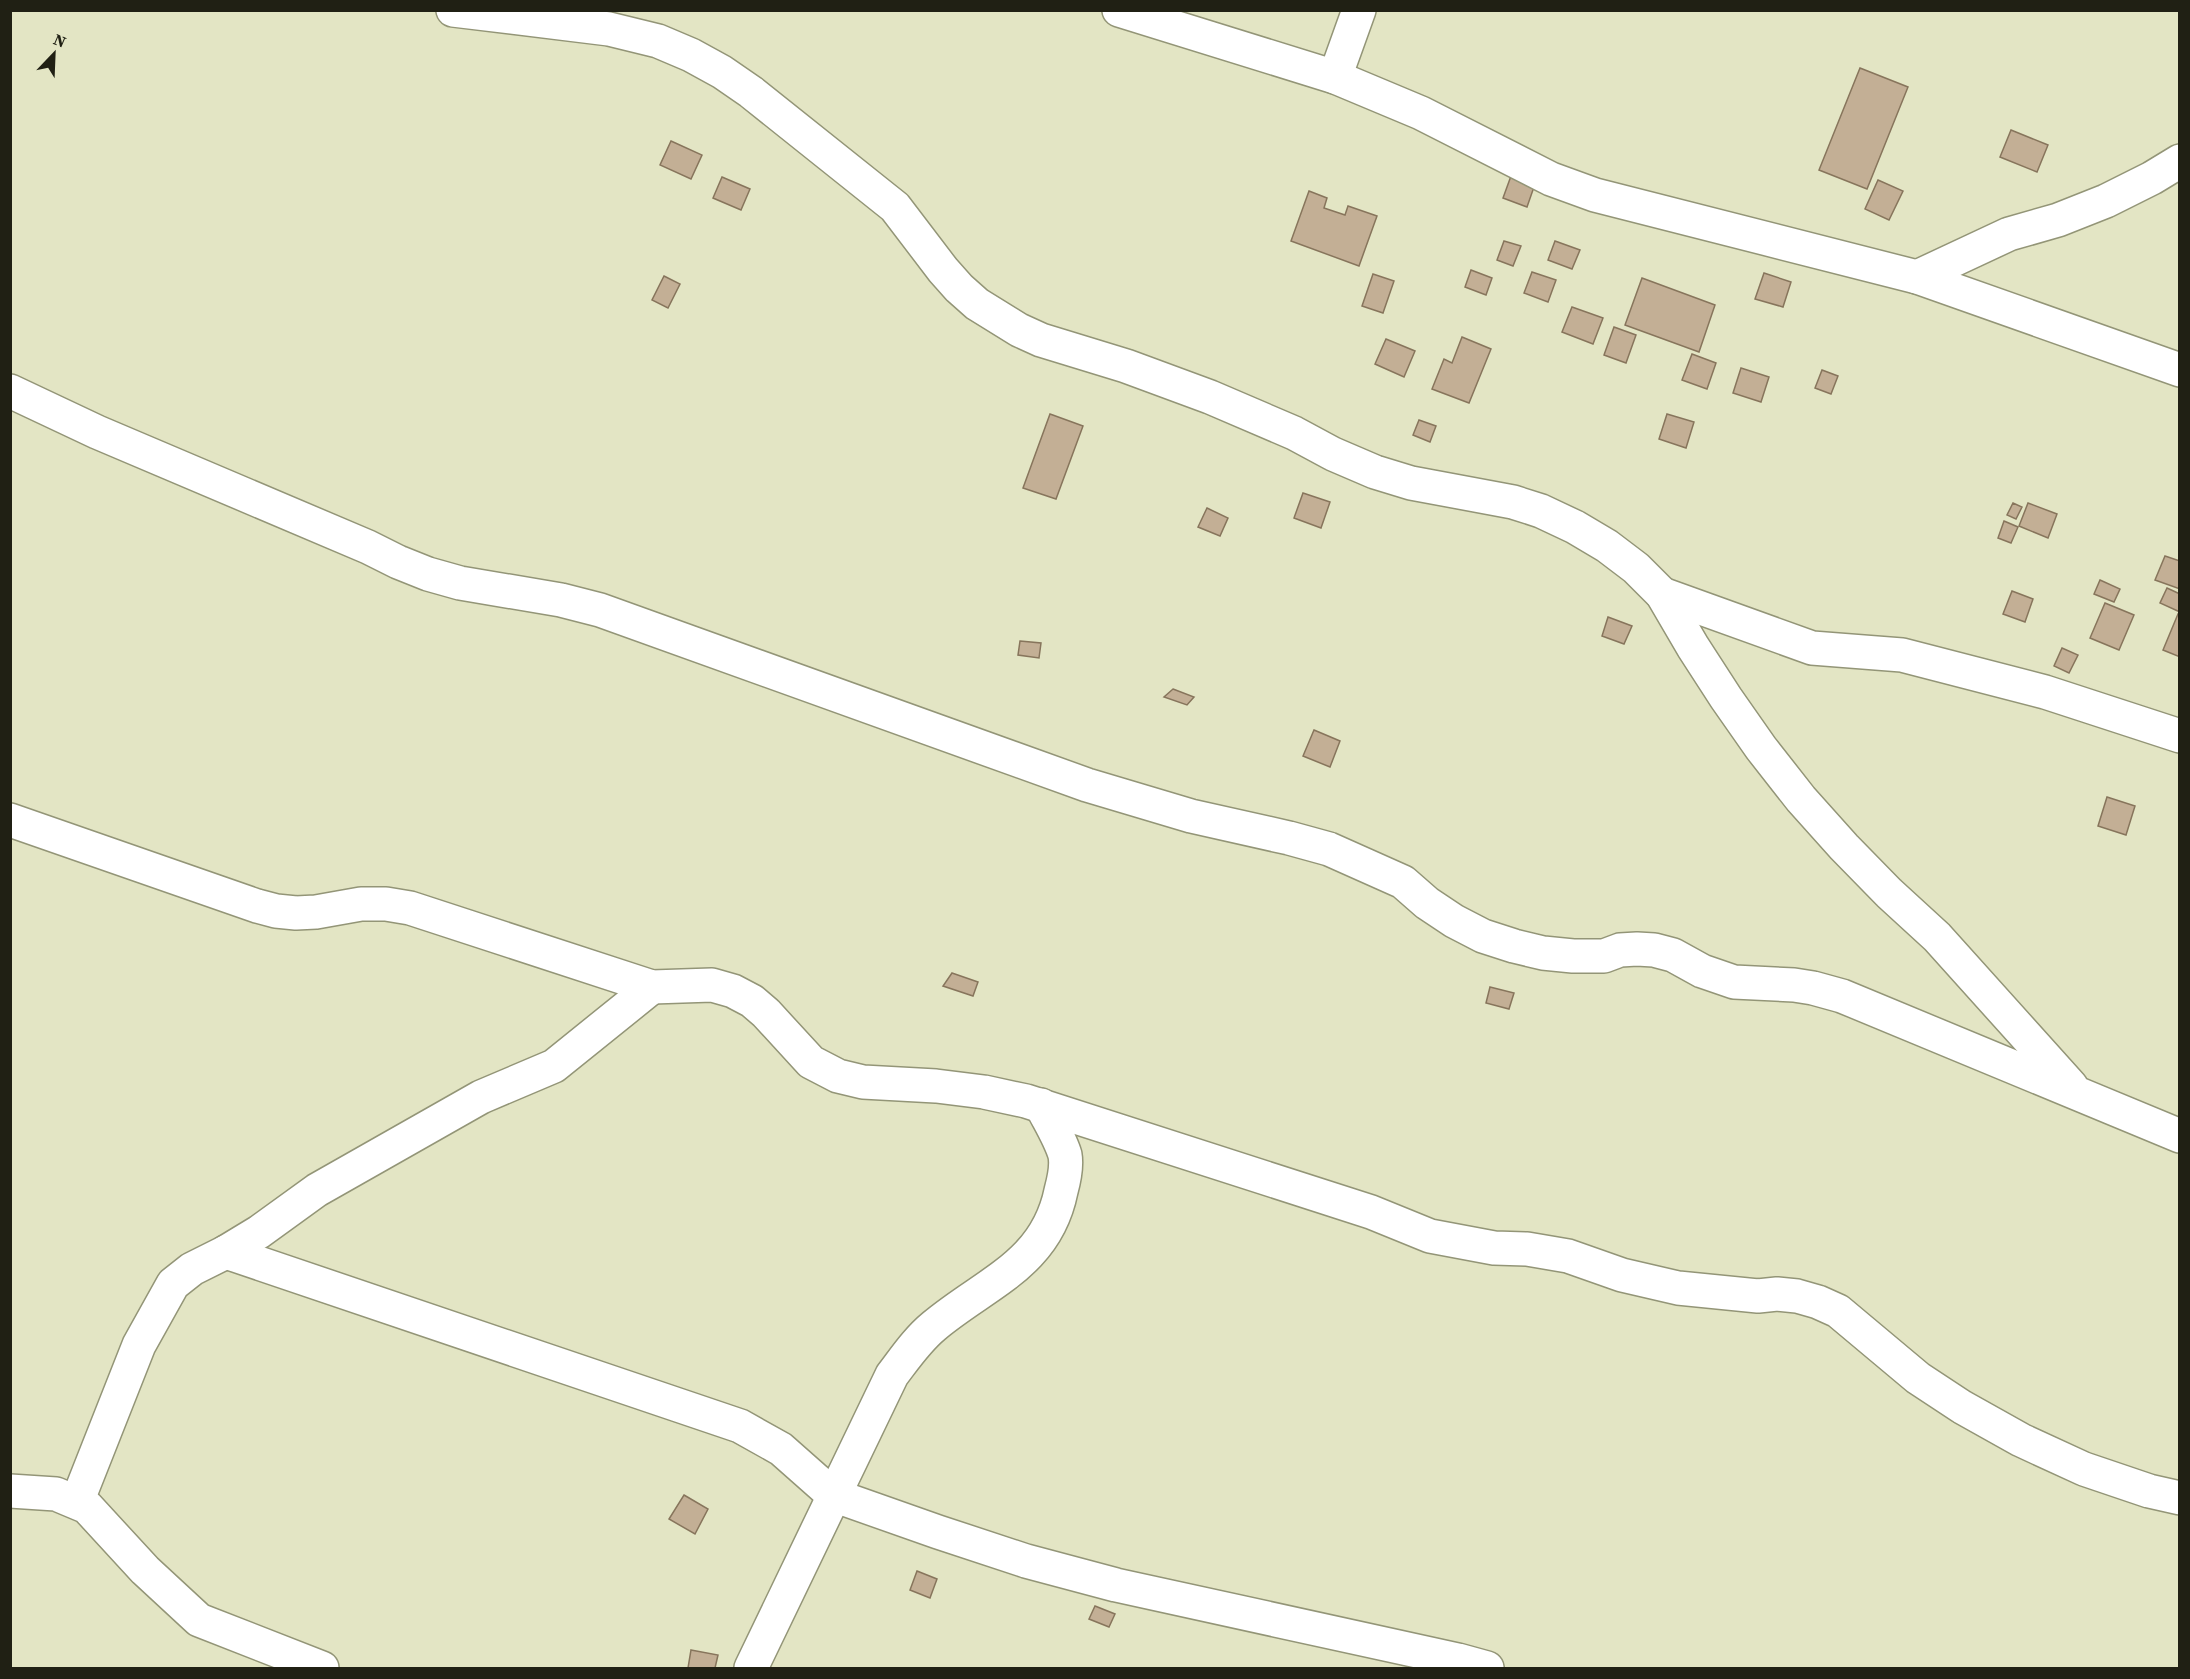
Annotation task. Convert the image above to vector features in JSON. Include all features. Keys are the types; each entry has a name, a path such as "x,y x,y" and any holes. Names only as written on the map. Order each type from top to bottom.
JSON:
{"street":[{"path":"453,10 609,29 658,41 691,55 722,72 751,92 896,207 959,288 977,304 1018,330 1210,398 1294,433 1333,454 1375,472 1411,483 1503,500 1541,512 1575,527 1607,546 1636,568 1662,594 1726,698 1761,748 1801,798 1889,893 1937,937 2077,1093"},
{"path":"1119,10 1335,77 1421,113 1551,179 1595,195 1917,277 2180,370"},
{"path":"1335,77 1359,10"},
{"path":"1917,277 2009,234 2058,220 2106,201 2180,161"},
{"path":"10,391 97,432 428,574 490,589 521,592 600,610 1087,785 1191,816 1329,849 1403,882 1427,903 1454,921 1483,936 1514,946 1553,954 1604,956 1620,950 1654,950 1673,955 1702,971 1734,982 1794,985 1842,996 2180,1136"},
{"path":"1662,594 1812,648 1902,655 2045,692 2180,736"},
{"path":"10,820 276,911 316,912 361,904 386,904 410,908 652,987 712,985 733,991 752,1001 766,1013 811,1062 838,1076 863,1082 936,1086 984,1092 1041,1105 1371,1212 1430,1236 1494,1248 1527,1249 1568,1256 1622,1275 1678,1288 1748,1295 1777,1294 1797,1296 1818,1302 1838,1311 1918,1378 1962,1407 2022,1440 2084,1468 2149,1491 2180,1498"},
{"path":"77,1502 139,1345 173,1284 192,1269 259,1232 317,1190 445,1116 481,1097 554,1066 652,987"},
{"path":"751,1668 892,1375 913,1347 946,1316 976,1297 1023,1261 1051,1223 1064,1179 1065,1156 1041,1105"},
{"path":"226,1252 740,1426 780,1449 833,1495 938,1532 1026,1561 1116,1585 1487,1668"},
{"path":"10,1491 56,1494 87,1507 145,1570 199,1620 322,1668"}],"building":[{"path":"1860,68 1908,87 1867,189 1819,170"},
{"path":"2011,130 2048,145 2037,172 2000,157"},
{"path":"671,141 702,155 691,179 660,165"},
{"path":"1511,176 1535,184 1527,207 1503,198"},
{"path":"722,177 750,189 741,210 713,198"},
{"path":"1878,180 1903,191 1889,220 1865,209"},
{"path":"1309,191 1327,198 1324,208 1345,215 1348,206 1377,216 1359,266 1291,241"},
{"path":"1504,241 1521,246 1513,266 1497,260"},
{"path":"1555,241 1580,250 1572,269 1548,260"},
{"path":"1471,270 1492,278 1486,295 1465,287"},
{"path":"1532,272 1556,280 1548,302 1524,293"},
{"path":"1764,273 1791,282 1783,307 1755,299"},
{"path":"1373,274 1394,281 1383,313 1362,306"},
{"path":"664,276 680,284 668,308 652,300"},
{"path":"1642,278 1715,305 1699,352 1625,325"},
{"path":"1572,307 1603,318 1593,344 1562,332"},
{"path":"1614,327 1636,335 1626,363 1604,355"},
{"path":"1462,337 1491,349 1469,403 1432,389 1444,359 1452,363"},
{"path":"1386,339 1415,351 1404,377 1375,364"},
{"path":"1692,354 1716,363 1707,389 1682,380"},
{"path":"1741,368 1769,377 1761,402 1733,393"},
{"path":"1822,370 1838,376 1831,394 1815,388"},
{"path":"1050,414 1083,426 1056,499 1023,488"},
{"path":"1667,414 1694,422 1686,448 1659,439"},
{"path":"1419,420 1436,426 1430,442 1413,435"},
{"path":"1303,493 1330,502 1321,528 1294,518"},
{"path":"2013,503 2022,507 2016,519 2007,515"},
{"path":"2028,503 2057,514 2048,538 2019,526"},
{"path":"1207,508 1228,518 1220,536 1198,527"},
{"path":"2004,521 2018,527 2011,543 1998,538"},
{"path":"2165,556 2180,561 2180,589 2155,580"},
{"path":"2100,580 2120,589 2114,602 2094,594"},
{"path":"2167,588 2180,594 2180,612 2160,603"},
{"path":"2012,591 2033,599 2025,622 2003,614"},
{"path":"2105,603 2134,615 2119,650 2090,638"},
{"path":"2178,614 2180,615 2180,657 2163,650"},
{"path":"1608,617 1632,626 1624,644 1602,636"},
{"path":"1020,641 1041,643 1039,658 1018,655"},
{"path":"2062,648 2078,655 2069,673 2054,666"},
{"path":"1173,689 1194,697 1187,705 1164,697"},
{"path":"1314,730 1340,741 1330,767 1303,756"},
{"path":"2107,797 2135,806 2126,835 2098,826"},
{"path":"952,973 978,982 973,996 943,986"},
{"path":"1490,987 1514,993 1509,1009 1486,1003"},
{"path":"684,1495 708,1509 695,1534 669,1519"},
{"path":"917,1571 937,1579 930,1598 910,1590"},
{"path":"1095,1606 1115,1614 1109,1627 1089,1619"},
{"path":"691,1650 718,1655 715,1668 688,1668"}]}
